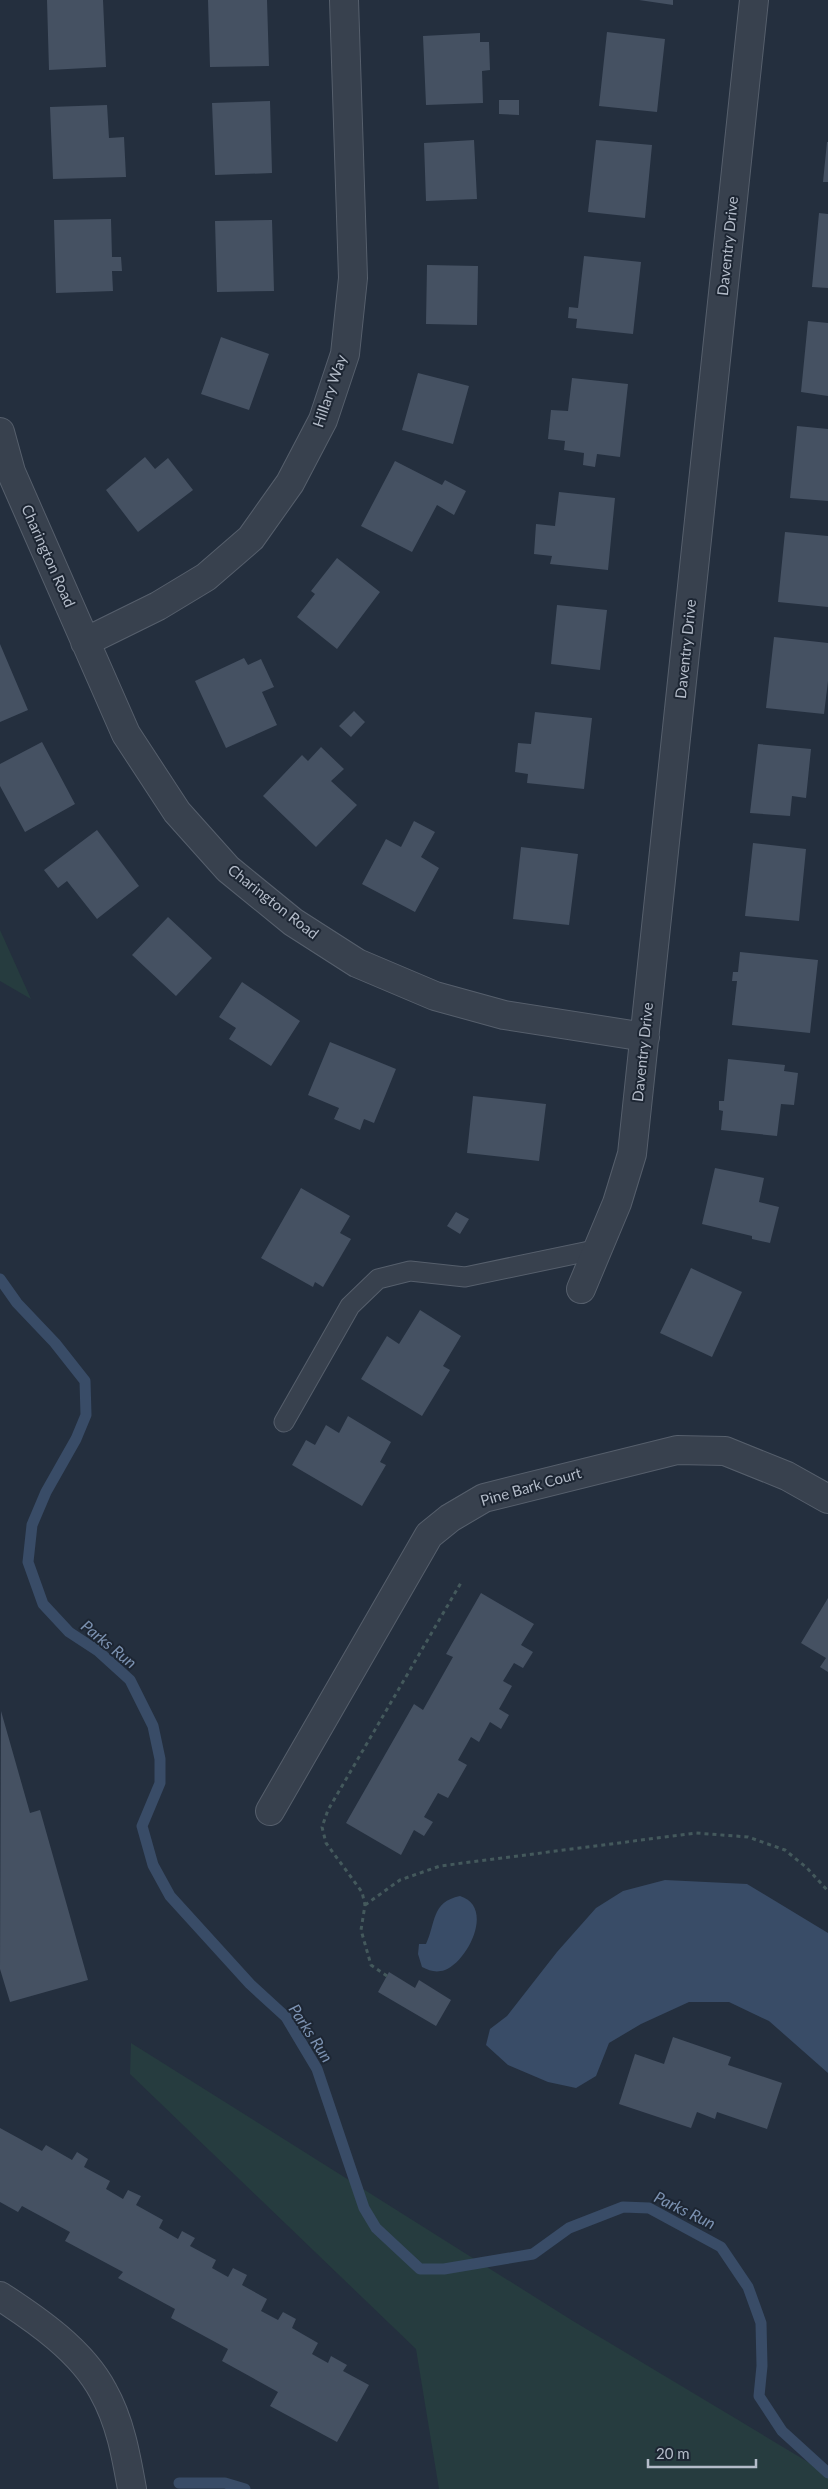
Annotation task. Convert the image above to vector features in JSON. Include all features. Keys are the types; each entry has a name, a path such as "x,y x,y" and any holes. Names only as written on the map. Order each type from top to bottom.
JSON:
{"street":[{"name":"Hillary Way","path":"85,642 158,606 206,577 251,538 290,483 323,420 345,354 353,278 344,0"},
{"name":"Daventry Drive","path":"581,1289 617,1203 632,1154 754,0"},
{"name":"Charington Road","path":"0,432 11,472 126,734 177,812 228,869 293,922 357,963 435,996 504,1015 645,1036"},
{"name":"Pine Bark Court","path":"270,1811 429,1536 450,1518 484,1498 677,1450 725,1451 787,1476 828,1499"},
{"path":"0,2296 33,2318 74,2352 103,2390 124,2442 132,2489"}],"lane":[{"path":"284,1422 350,1306 378,1279 410,1271 465,1278 599,1248"}],"path":[{"path":"387,1976 371,1965 361,1930 365,1905 362,1892 326,1843 322,1827 328,1810 462,1581"},
{"path":"365,1905 400,1880 440,1866 696,1833 748,1838 785,1850 807,1868 828,1891"}],"green space":[{"path":"0,930 31,999 0,981"},
{"path":"131,2043 573,2321 828,2474 828,2489 439,2489 416,2349 130,2074"}],"water":[{"path":"665,1880 747,1884 828,1933 828,2073 769,2021 729,2002 689,2002 641,2024 609,2043 596,2076 576,2088 548,2082 508,2065 486,2045 490,2029 507,2016 557,1952 596,1908 623,1891"},
{"path":"460,1896 470,1902 476,1911 477,1922 469,1946 454,1965 445,1970 428,1970 422,1967 418,1954 419,1944 426,1944 439,1908 451,1899"}],"building":[{"path":"47,0 103,0 106,67 49,70"},
{"path":"208,0 267,0 269,66 210,67"},
{"path":"639,0 673,0 673,5"},
{"path":"607,32 665,39 657,112 599,106"},
{"path":"480,33 480,42 489,42 490,70 482,71 483,103 426,105 423,36"},
{"path":"499,100 519,100 519,115 499,114"},
{"path":"270,101 272,173 215,175 212,103"},
{"path":"107,105 109,138 124,137 126,177 53,179 50,107"},
{"path":"474,140 477,199 426,201 424,143"},
{"path":"596,140 652,145 645,218 588,212"},
{"path":"827,142 828,182 823,182"},
{"path":"819,213 828,214 828,288 812,287"},
{"path":"111,219 112,257 121,257 122,271 112,271 113,291 56,293 54,220"},
{"path":"272,220 274,291 217,292 215,221"},
{"path":"584,256 641,262 633,334 576,328 577,319 568,318 569,307 578,308"},
{"path":"427,265 478,266 477,325 426,324"},
{"path":"808,321 828,323 828,396 801,392"},
{"path":"221,337 269,354 249,410 201,394"},
{"path":"418,373 469,386 453,444 402,430"},
{"path":"572,378 628,384 620,457 597,454 595,467 583,465 584,453 564,450 565,441 548,439 551,410 568,411"},
{"path":"797,426 828,429 828,501 790,498"},
{"path":"145,457 155,469 168,458 193,490 138,532 106,490"},
{"path":"395,461 442,485 445,480 466,491 454,515 437,505 412,552 361,526"},
{"path":"559,492 615,498 608,570 550,564 552,556 534,554 536,524 555,526"},
{"path":"785,532 828,536 828,607 778,602"},
{"path":"337,558 380,592 337,649 297,617 315,594 311,591"},
{"path":"557,605 607,610 600,670 551,664"},
{"path":"774,637 828,643 828,681 824,714 766,708"},
{"path":"0,644 28,710 0,722"},
{"path":"244,658 248,665 261,659 274,687 262,692 277,725 226,748 195,681"},
{"path":"354,711 365,722 351,737 339,726"},
{"path":"535,712 592,718 584,789 527,783 528,774 515,772 518,743 531,744"},
{"path":"42,742 75,804 25,832 0,786 0,764"},
{"path":"758,744 811,749 806,798 792,796 790,816 750,813"},
{"path":"321,747 344,769 331,781 357,805 316,847 263,796 302,755 308,761"},
{"path":"414,821 435,832 421,857 439,868 415,912 362,884 386,839 401,847"},
{"path":"97,830 139,886 97,919 67,881 58,888 44,870"},
{"path":"753,843 806,849 799,921 745,916"},
{"path":"521,847 578,854 569,925 513,919"},
{"path":"168,917 212,958 176,996 132,955"},
{"path":"740,952 818,960 810,1033 732,1025 737,981 732,981 733,972 738,972"},
{"path":"242,982 300,1021 271,1066 229,1039 236,1028 219,1017"},
{"path":"330,1042 396,1069 374,1123 364,1119 360,1130 334,1119 339,1108 308,1095"},
{"path":"728,1059 785,1065 784,1071 798,1073 794,1105 781,1104 777,1136 721,1130 723,1111 719,1110 719,1101 724,1101"},
{"path":"473,1096 546,1104 539,1161 467,1153"},
{"path":"715,1168 764,1178 759,1202 779,1207 770,1243 752,1239 752,1236 702,1224"},
{"path":"301,1188 350,1216 340,1233 351,1239 323,1287 315,1282 313,1287 261,1258"},
{"path":"456,1212 469,1219 460,1234 447,1226"},
{"path":"691,1268 742,1292 712,1357 660,1333"},
{"path":"420,1310 461,1336 443,1366 450,1370 422,1416 361,1379 387,1336 399,1344"},
{"path":"348,1416 391,1442 380,1462 386,1465 362,1506 292,1465 306,1440 315,1445 326,1425 339,1433"},
{"path":"481,1593 534,1624 521,1645 533,1652 523,1668 514,1663 503,1681 512,1686 499,1709 509,1715 501,1729 490,1722 479,1742 471,1737 458,1760 467,1765 448,1798 438,1793 424,1817 433,1822 424,1836 414,1830 401,1855 346,1823 414,1704 423,1710 453,1657 446,1654"},
{"path":"828,1598 828,1672 820,1667 826,1658 801,1643"},
{"path":"1,1711 30,1813 40,1810 88,1980 10,2002 0,1969"},
{"path":"389,1972 415,1988 419,1980 451,2000 436,2026 378,1992"},
{"path":"673,2037 731,2057 728,2065 782,2083 767,2129 717,2112 715,2119 697,2112 691,2128 619,2104 635,2054 664,2064"},
{"path":"0,2128 42,2151 46,2145 72,2160 77,2152 88,2159 84,2167 110,2181 106,2189 123,2199 128,2190 141,2196 136,2205 163,2220 159,2228 178,2239 182,2231 195,2238 190,2246 216,2260 212,2268 228,2277 233,2268 247,2275 242,2285 267,2299 261,2311 278,2320 283,2312 296,2319 292,2328 318,2343 312,2354 328,2363 331,2356 347,2365 343,2371 369,2385 337,2442 270,2406 278,2392 222,2361 228,2349 171,2318 175,2309 118,2278 123,2272 65,2241 70,2232 22,2206 18,2212 0,2202"}],"waterway":[{"name":"Parks Run","path":"0,1279 17,1303 55,1343 85,1381 86,1415 76,1439 46,1492 32,1525 28,1562 43,1604 69,1632 98,1651 130,1680 153,1726 160,1759 160,1783 142,1826 153,1865 170,1896 250,1984 286,2017 317,2069 364,2208 376,2228 420,2269 444,2269 533,2254 569,2228 623,2207 649,2208 721,2247 748,2287 761,2323 762,2366 759,2396 782,2431 828,2473"},
{"path":"179,2483 225,2483 245,2489"}]}
